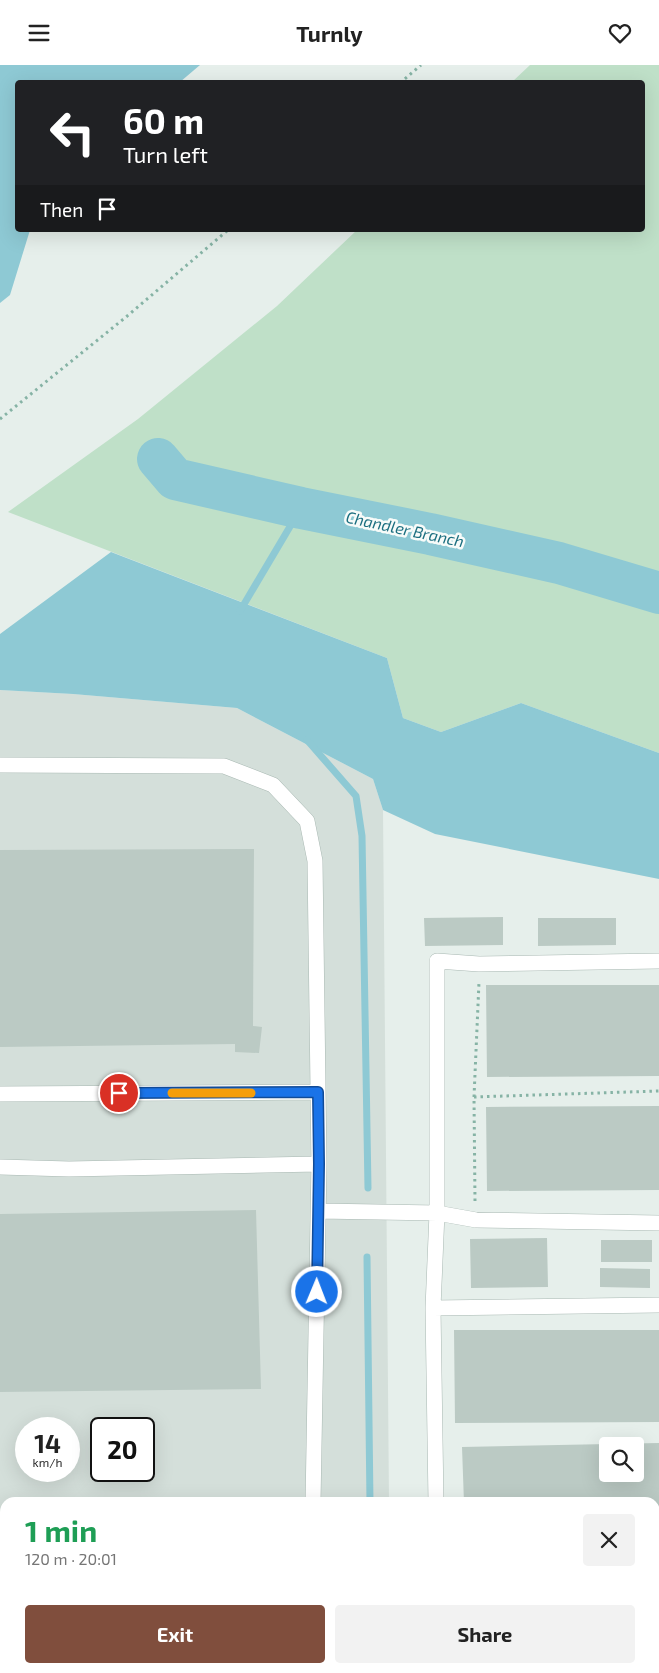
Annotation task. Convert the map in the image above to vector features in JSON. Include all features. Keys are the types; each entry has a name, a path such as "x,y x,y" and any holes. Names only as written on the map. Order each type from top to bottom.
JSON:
{"street":[{"path":"0,765 224,766 272,785 307,821 315,861 319,1164 313,1497"},
{"path":"436,1497 434,1308 437,1213 437,961 479,964 659,961"},
{"path":"0,1094 318,1092"},
{"path":"0,1167 69,1169 319,1164"},
{"path":"319,1211 437,1213 476,1220 659,1223"},
{"path":"434,1308 659,1305"}],"path":[{"path":"404,80 421,65"},
{"path":"0,419 126,317 226,232"},
{"path":"476,1220 474,1097 479,964"},
{"path":"474,1097 659,1091"}],"shaded area":[{"path":"0,690 73,694 237,708 373,779 383,810 389,1497 0,1497"}],"green space":[{"path":"530,65 659,65 659,753 521,703 441,732 403,718 387,658 8,512 138,419 277,306 355,232 645,232 645,80 514,80"}],"water":[{"path":"0,65 200,65 182,80 15,80 15,232 29,232 10,295 0,303"},
{"path":"111,552 387,658 403,718 441,732 521,703 659,753 659,879 435,834 383,810 373,779 237,708 73,694 0,690 0,634"}],"building":[{"path":"254,849 253,1026 262,1027 259,1053 235,1052 235,1044 0,1047 0,850"},
{"path":"503,917 503,945 425,946 424,918"},
{"path":"538,918 616,918 616,945 538,946"},
{"path":"486,985 659,985 659,1076 487,1077"},
{"path":"659,1106 659,1190 487,1191 486,1107"},
{"path":"256,1210 261,1389 0,1392 0,1214"},
{"path":"547,1238 548,1287 471,1288 470,1239"},
{"path":"601,1240 652,1240 652,1262 601,1262"},
{"path":"600,1268 650,1269 650,1288 600,1287"},
{"path":"454,1330 659,1330 659,1422 455,1423"},
{"path":"644,1443 659,1443 659,1497 464,1497 462,1447 599,1444 599,1482 644,1482"}],"waterway":[{"name":"Chandler Branch","path":"158,459 175,479 559,563 659,593"},
{"path":"240,611 301,508"},
{"path":"307,740 356,796 362,836 368,1188"},
{"path":"367,1257 370,1497"}],"slow traffic":[{"path":"172,1093 251,1093"}],"route":[{"path":"119,1093 318,1092 319,1211 317,1292"}]}
